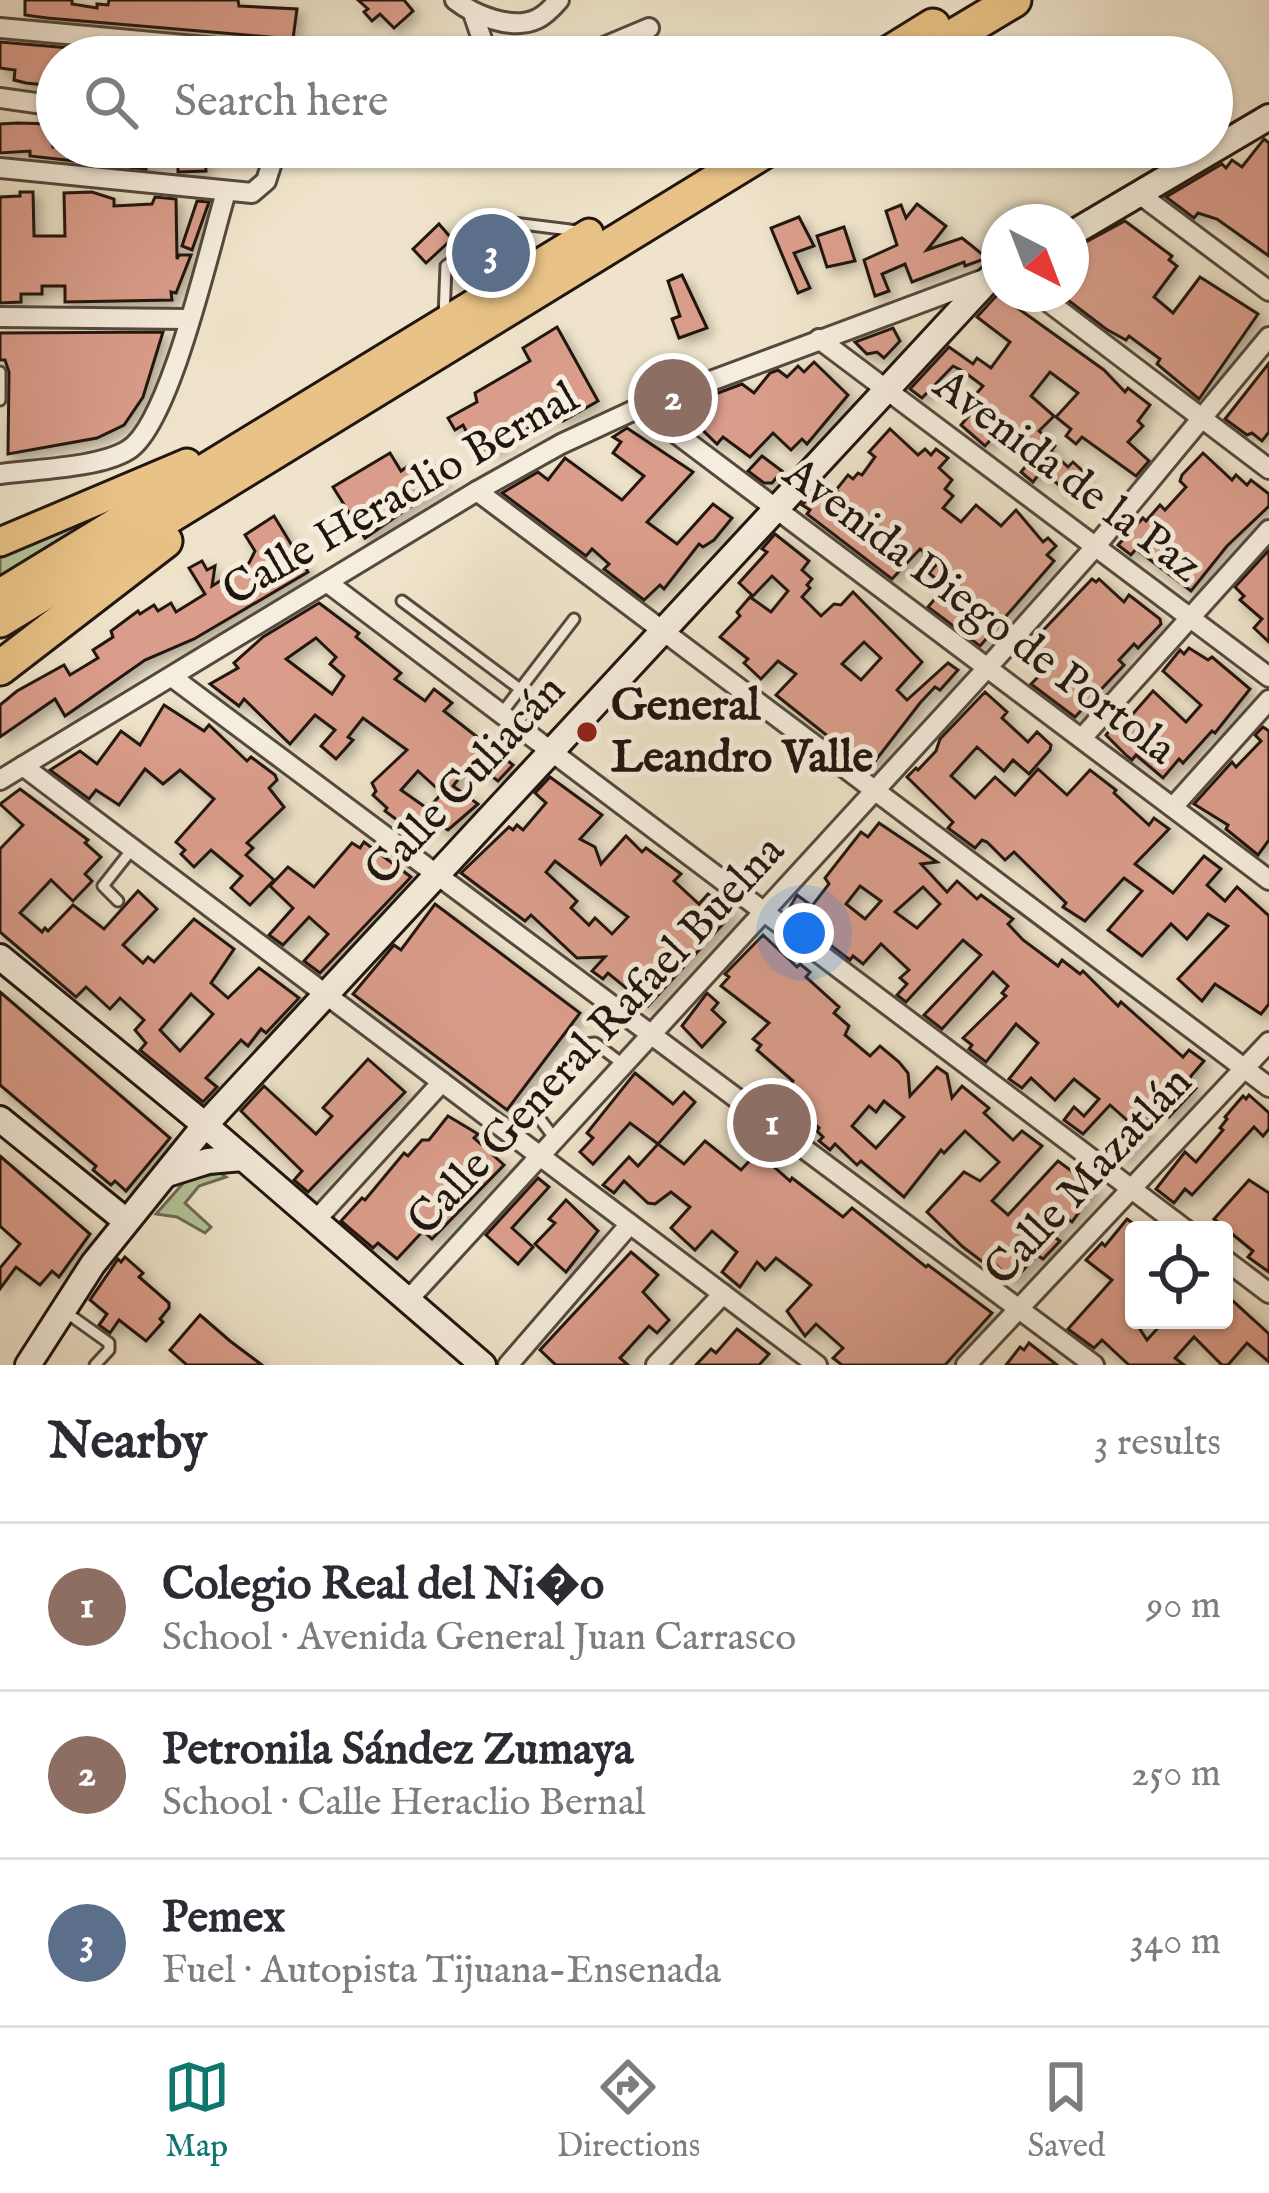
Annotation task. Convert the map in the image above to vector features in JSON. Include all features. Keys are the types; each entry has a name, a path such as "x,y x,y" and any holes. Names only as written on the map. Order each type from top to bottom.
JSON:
{"highway":[{"path":"918,36 975,0"},
{"path":"954,36 1014,0"},
{"path":"589,233 698,168"},
{"path":"0,620 737,168"},
{"path":"0,668 320,424"}],"main road":[{"path":"0,593 589,233"},
{"path":"0,542 285,421"}],"street":[{"path":"455,0 473,13 534,21 559,0"},
{"path":"473,13 481,36"},
{"path":"0,28 87,36"},
{"path":"630,36 649,28"},
{"path":"0,98 36,103"},
{"path":"1233,138 1268,118"},
{"path":"0,168 226,192 258,190 270,168"},
{"path":"1089,222 1181,168"},
{"path":"0,474 116,456 140,441 160,405 226,192"},
{"path":"1138,193 1269,291"},
{"name":"Calle Heraclio Bernal","path":"0,780 561,444 641,407 981,279"},
{"name":"Calle Culiacán","path":"28,1365 126,1221 205,1125 981,289"},
{"path":"1062,312 1269,469"},
{"path":"0,317 188,319"},
{"name":"Calle General Rafael Buelna","path":"407,1300 988,667 1095,547 1269,337"},
{"name":"Avenida de la Paz","path":"819,339 1269,677"},
{"name":"Avenida Diego de Portola","path":"641,407 1268,877"},
{"path":"477,491 1269,1087"},
{"path":"1082,738 1269,530"},
{"path":"328,583 1174,1221"},
{"path":"172,677 1094,1365"},
{"path":"1172,807 1269,700"},
{"path":"23,766 817,1365"},
{"path":"0,957 243,1157 483,1365"},
{"name":"Calle Mazatlán","path":"966,1365 1269,1042"},
{"path":"316,1220 442,1082"},
{"path":"0,1119 126,1221"},
{"path":"165,1174 243,1157"},
{"path":"508,1365 630,1223"},
{"path":"1233,1266 1269,1293"},
{"path":"656,1365 723,1294"}],"lane":[{"path":"444,322 446,266 506,222 589,233"},
{"path":"0,372 0,400"},
{"path":"402,601 520,689"},
{"path":"501,714 574,620"},
{"path":"118,901 103,886 133,848"},
{"path":"555,1140 533,1114 586,1044 596,1042 624,1065"},
{"path":"63,1310 109,1342 109,1350 95,1365"}],"green space":[{"path":"104,514 0,578 0,557"},
{"path":"220,1173 226,1177 199,1186 185,1203 211,1227 205,1233 177,1217 156,1214 186,1180"}],"building":[{"path":"25,0 72,0 72,4 97,8 97,4 108,5 109,0 238,0 239,6 297,9 293,36 25,15"},
{"path":"358,0 404,0 413,11 394,28 380,14 372,21"},
{"path":"0,42 36,45 36,84 14,80 15,70 0,68"},
{"path":"0,124 36,124 36,157 30,156 30,151 0,153"},
{"path":"1264,139 1269,143 1269,256 1217,219 1198,213 1194,218 1166,197 1215,168 1233,168 1233,161 1242,167"},
{"path":"178,168 206,168 206,171 178,172"},
{"path":"20,192 33,192 34,236 65,236 64,193 92,192 114,199 114,206 152,204 155,197 176,199 177,259 191,255 176,293 171,292 172,300 65,302 65,286 42,286 42,294 21,294 21,302 0,303 0,197 20,196"},
{"path":"197,201 209,202 192,250 182,246"},
{"path":"917,204 946,226 927,250 962,238 981,253 981,260 912,282 905,264 882,274 889,291 875,296 864,260 897,245 886,211 901,205 906,218"},
{"path":"799,217 814,246 794,253 810,288 798,293 771,228"},
{"path":"1125,221 1172,256 1169,260 1177,266 1154,297 1173,313 1200,277 1258,314 1199,399 1157,364 1160,359 1084,312 1089,312 1089,240"},
{"path":"439,224 452,239 426,263 413,249"},
{"path":"844,227 855,261 827,267 817,236"},
{"path":"511,232 520,233 524,240 464,277 459,268"},
{"path":"682,275 707,328 679,338 672,319 680,316 668,281"},
{"path":"982,312 1023,312 1104,370 1125,392 1128,388 1150,405 1138,421 1143,426 1128,442 1149,461 1136,476 1082,437 1076,444 1066,436 1071,429 1056,417 1078,393 1050,372 1031,396 1054,416 1039,431 1055,446 1051,451 1068,467 1073,462 1087,475 1070,495 1042,470 1033,482 1021,472 1031,460 1023,449 1029,444 1007,422 985,446 961,425 977,406 970,401 983,386 963,371 953,366 922,398 910,389 949,347 973,364 977,358 991,368 1010,342 977,317"},
{"path":"557,327 598,401 563,421 558,413 493,451 490,446 478,453 463,425 455,430 448,418 477,402 475,393 530,361 523,348"},
{"path":"893,328 900,341 884,358 877,352 867,354 855,342"},
{"path":"163,332 143,397 124,425 97,438 8,454 9,372 5,360 0,360 0,333"},
{"path":"814,362 848,395 807,444 802,439 791,450 773,433 750,457 723,437 717,444 685,413 691,403 742,384 754,393 770,373 778,370 787,377 798,366 804,372"},
{"path":"1269,363 1269,432 1262,441 1225,419"},
{"path":"627,428 693,472 647,522 677,544 713,504 732,518 714,540 703,547 699,544 664,589 660,585 644,600 604,569 609,564 592,549 586,556 502,493 538,472 548,480 565,458 622,500 644,476 613,453 621,442 613,437"},
{"path":"890,429 918,455 925,449 931,455 936,449 948,458 939,468 952,480 945,489 953,496 943,508 961,522 976,505 1001,526 1016,510 1043,542 1048,538 1056,546 1047,555 1054,561 980,646 928,607 939,594 931,587 937,580 929,573 937,564 920,549 892,579 807,514 810,510 802,505 812,495 841,518 852,505 836,490 848,475 853,479 862,475 875,457 869,452"},
{"path":"390,453 401,471 411,464 419,474 436,466 446,482 365,538 333,487"},
{"path":"1203,453 1232,480 1236,475 1247,485 1251,480 1269,494 1269,506 1227,546 1191,591 1136,549 1131,555 1118,545 1160,505 1165,510 1186,487 1180,481 1182,475"},
{"path":"762,456 782,471 772,483 748,471"},
{"path":"274,516 308,572 194,639 145,660 65,716 55,699 0,737 0,705 17,691 64,665 70,675 98,658 93,650 138,611 154,605 158,611 171,603 176,612 205,594 189,568 202,561 207,570 215,566 212,586 249,563 255,551 245,535"},
{"path":"775,534 809,561 802,570 812,579 802,597 821,616 853,592 922,662 897,690 907,700 948,663 958,670 920,703 869,769 776,695 796,674 778,661 761,679 744,663 748,659 720,637 750,597 771,612 788,591 772,576 753,596 739,583 767,552 762,549","holes":["864,642 881,658 861,680 842,664"]},
{"path":"1269,550 1269,642 1254,628 1262,619 1240,600 1244,596 1235,587"},
{"path":"1092,579 1099,579 1124,602 1129,595 1161,624 1119,660 1124,665 1075,717 1031,684 1045,670 1038,663 1047,654 1033,641"},
{"path":"319,603 401,673 395,679 425,701 434,689 452,703 444,711 513,765 498,781 472,761 453,786 478,804 448,830 430,820 417,835 385,811 373,795 372,783 407,750 363,718 348,737 353,740 336,759 321,746 335,730 315,715 290,744 244,699 239,706 210,684 238,668 234,663 263,637","holes":["316,638 336,657 330,664 344,676 332,694 286,659","418,771 442,793 428,809 401,790"]},
{"path":"1189,648 1208,660 1212,657 1250,689 1215,733 1183,763 1179,759 1163,778 1136,755 1132,760 1106,735 1118,719 1124,724 1153,691 1186,722 1201,705 1163,671 1180,650 1184,654"},
{"path":"985,692 1007,712 1002,718 1028,742 1037,732 1051,745 1050,750 1029,774 1013,760 1004,771 977,747 951,776 975,798 995,777 1015,795 1038,769 1067,795 1090,770 1149,825 1154,818 1169,829 1135,864 1173,893 1204,856 1221,869 1207,885 1225,901 1237,887 1269,916 1269,1004 1261,1014 1215,984 1202,1001 1178,979 1228,926 1208,914 1187,939 1171,924 1142,956 1108,930 1142,891 1124,878 1085,921 1063,907 1066,903 1014,852 1005,860 987,842 982,840 975,848 948,828 953,822 907,777 936,751 940,739"},
{"path":"164,705 204,731 209,725 247,761 251,757 275,775 277,780 269,788 284,807 247,843 253,848 246,855 274,880 250,905 231,888 242,876 211,850 194,867 181,854 185,850 176,842 214,799 180,770 163,784 145,769 119,805 96,790 89,799 50,770 80,751 97,764 121,731 140,745"},
{"path":"1263,727 1269,731 1269,840 1258,855 1226,829 1228,825 1194,804 1232,762 1236,767 1261,741 1255,735"},
{"path":"550,777 602,815 580,839 595,847 601,864 626,836 642,852 646,848 681,874 674,881 699,904 708,894 733,913 648,1006 608,973 603,979 592,971 605,957 577,958 531,915 525,921 461,873 509,827 513,830 517,825 523,830 546,803 535,793","holes":["555,861 628,917 612,934 595,918 589,925 571,908 577,901 546,872"]},
{"path":"20,789 88,840 85,843 101,857 85,874 92,881 73,901 51,880 20,913 42,932 73,905 104,929 138,891 157,909 123,945 143,963 148,957 154,962 194,919 234,949 211,983 228,998 259,968 299,998 266,1033 261,1029 248,1046 241,1040 206,1078 217,1087 203,1102 140,1050 146,1043 135,1030 144,1020 120,998 110,1009 86,987 76,997 0,932 0,849 23,825 0,804","holes":["191,994 213,1014 180,1051 160,1030"]},
{"path":"879,823 937,862 921,864 947,892 957,881 977,899 981,895 1013,919 1008,924 1023,940 1058,966 1062,960 1080,974 1083,971 1118,1006 1121,1002 1183,1057 1189,1050 1204,1061 1189,1082 1196,1088 1169,1117 1158,1109 1143,1126 1148,1130 1122,1158 1108,1145 1129,1122 1110,1105 1083,1134 1064,1120 1074,1107 1084,1116 1099,1099 1074,1079 1055,1100 1031,1078 1022,1088 1009,1079 1038,1043 1016,1024 986,1062 969,1049 972,1045 963,1038 1006,996 1002,993 1008,986 993,972 942,1029 924,1015 981,955 963,940 906,1002 897,995 907,984 900,978 909,970 881,944 863,964 853,956 850,960 787,912 797,895 812,906 829,884 825,878 861,832 868,837","holes":["860,886 881,901 865,919 846,904","923,887 940,904 917,928 895,912"]},
{"path":"364,842 411,877 320,973 304,961 328,934 309,917 283,945 269,935 293,908 270,886 288,867 314,887 352,843 360,848"},
{"path":"435,904 580,1013 507,1110 353,994 394,945 401,950"},
{"path":"763,935 797,967 800,964 810,972 806,977 839,1007 834,1013 849,1026 845,1035 870,1056 880,1046 899,1062 908,1073 910,1096 937,1067 947,1074 952,1098 962,1086 989,1108 984,1113 1013,1140 1022,1131 1042,1146 992,1201 1008,1215 1058,1161 1096,1189 1072,1222 1068,1219 1053,1236 1060,1241 1043,1259 1037,1255 1015,1279 992,1261 988,1266 927,1212 964,1172 980,1181 999,1162 965,1131 944,1153 941,1150 904,1197 835,1144 830,1150 819,1141 823,1137 819,1128 788,1099 796,1090 790,1085 793,1081 757,1050 761,1045 753,1039 769,1023 721,986 729,977 725,974","holes":["884,1101 904,1117 876,1148 852,1126 869,1106 876,1112"]},
{"path":"0,992 170,1138 126,1191 93,1170 96,1166 0,1085"},
{"path":"707,993 718,1003 712,1010 725,1022 702,1047 682,1026"},
{"path":"368,1059 405,1092 308,1192 294,1180 302,1171 241,1111 264,1086 316,1134 332,1116 323,1108"},
{"path":"635,1073 673,1104 684,1092 695,1102 658,1144 630,1123 593,1164 580,1152 593,1138 587,1133"},
{"path":"1249,1095 1269,1113 1269,1129 1263,1136 1254,1127 1192,1195 1185,1189 1174,1203 1156,1189 1185,1152 1196,1162 1223,1130 1225,1117"},
{"path":"448,1116 478,1134 474,1138 504,1165 432,1239 423,1231 397,1259 378,1243 373,1248 341,1221 404,1153 408,1156 422,1140 429,1140"},
{"path":"705,1141 741,1170 764,1145 778,1158 772,1165 790,1181 792,1178 843,1217 852,1208 992,1313 945,1365 842,1365 833,1358 843,1348 816,1324 805,1336 787,1311 811,1285 776,1258 765,1270 757,1262 740,1287 722,1272 737,1252 712,1231 695,1250 671,1228 690,1207 671,1192 655,1204 624,1181 614,1193 603,1185 629,1157 638,1166 658,1144 684,1164"},
{"path":"0,1156 90,1234 59,1277 52,1271 40,1285 16,1267 0,1289 0,1268 20,1244 0,1226"},
{"path":"538,1178 549,1187 512,1228 533,1247 518,1264 486,1235"},
{"path":"1249,1180 1269,1193 1269,1272 1248,1257 1253,1251 1233,1235 1233,1221 1214,1219"},
{"path":"566,1200 598,1231 566,1272 535,1244 555,1223 549,1219"},
{"path":"1125,1221 1125,1329 1140,1329 1147,1340 1157,1329 1233,1329 1233,1301 1269,1334 1269,1362 1247,1343 1228,1365 1222,1365 1194,1337 1175,1358 1184,1365 1129,1365 1102,1340 1094,1348 1068,1329 1112,1280 1086,1260 1102,1243 1105,1246"},
{"path":"631,1252 658,1275 643,1292 669,1320 657,1333 649,1326 620,1358 628,1365 556,1365 540,1350"},
{"path":"125,1257 143,1273 139,1277 169,1303 160,1319 163,1322 146,1341 119,1320 110,1333 99,1325 107,1314 90,1300 118,1259 121,1262"},
{"path":"200,1315 262,1365 187,1365 170,1350"},
{"path":"737,1329 769,1354 759,1365 696,1365 711,1349 716,1353"},
{"path":"1029,1343 1057,1365 1006,1365"}],"place":[{"name":"Pemex","path":"491,253"},
{"name":"Petronila Sández Zumaya","path":"673,398"},
{"name":"General Leandro Valle","path":"587,732"},
{"name":"Colegio Real del Ni�o","path":"772,1123"}]}
